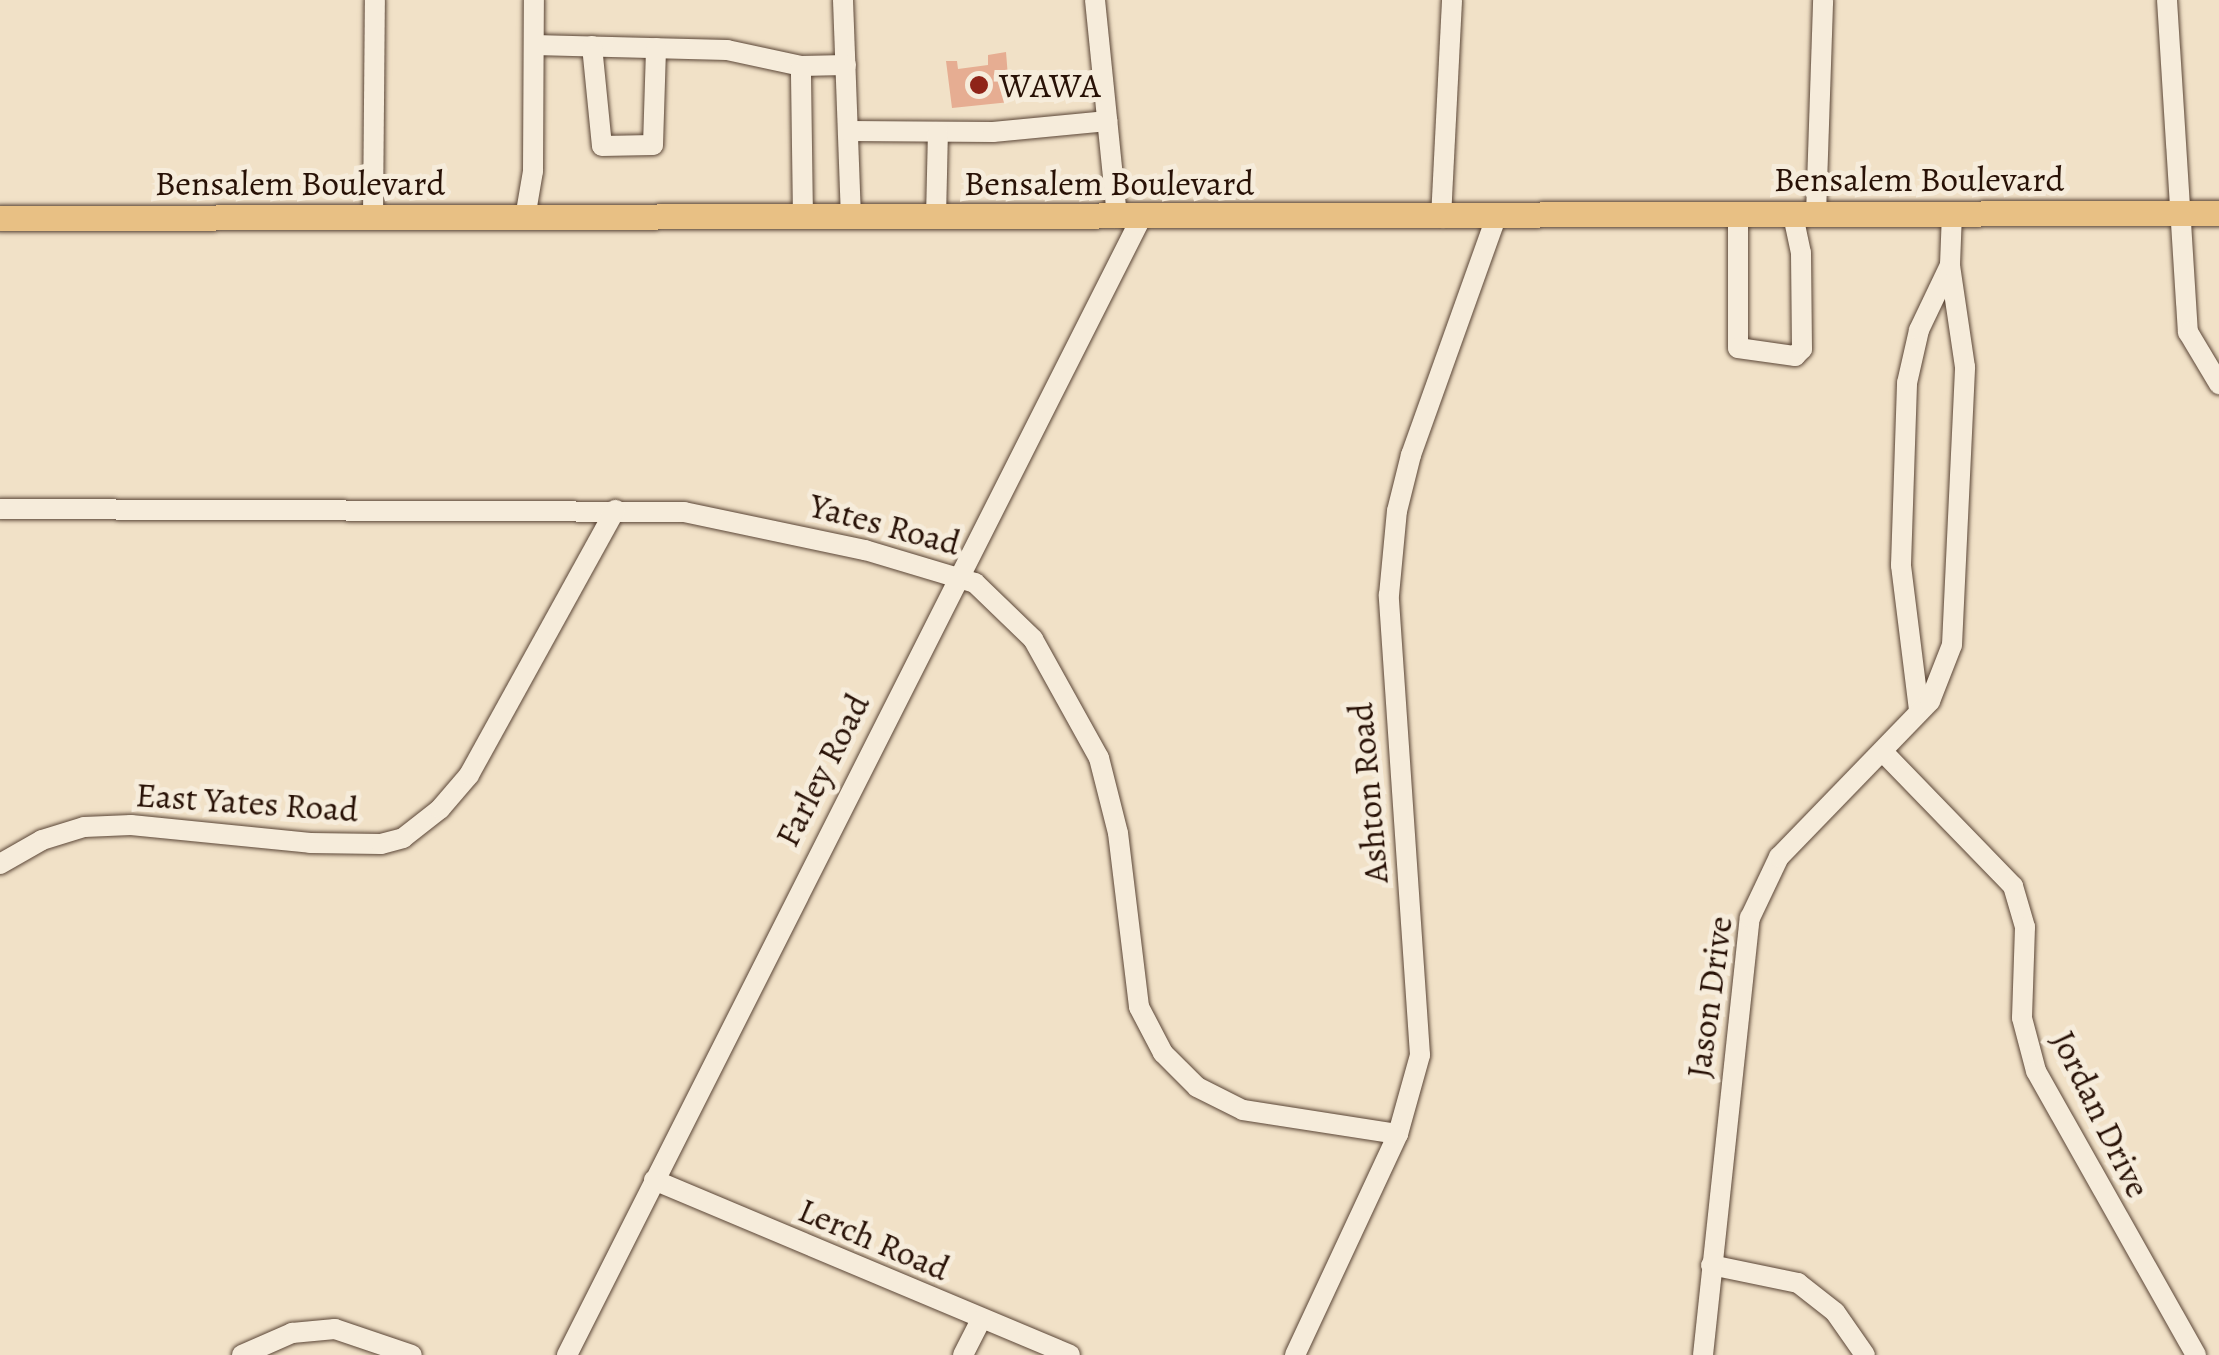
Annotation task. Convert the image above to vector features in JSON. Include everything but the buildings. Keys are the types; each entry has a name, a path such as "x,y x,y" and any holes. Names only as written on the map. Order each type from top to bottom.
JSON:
{"main road":[{"name":"Bensalem Boulevard","path":"0,218 1441,218 2219,213"}],"street":[{"path":"373,218 376,0"},
{"path":"526,218 534,0"},
{"path":"843,0 851,218"},
{"path":"1095,0 1106,121 1129,218"},
{"path":"1441,218 1452,0"},
{"path":"1738,216 1738,348 1795,356 1802,349 1801,252 1823,0"},
{"path":"2167,0 2188,332 2219,384"},
{"path":"534,44 726,50 801,66 846,64"},
{"path":"592,46 602,146 654,145 656,48"},
{"path":"801,66 803,218"},
{"path":"848,131 938,132 1106,121"},
{"path":"936,218 938,132"},
{"name":"Jason Drive","path":"1702,1355 1750,918 1779,857 1885,754 1919,710 1941,678 1955,621 1954,528 1965,366 1950,265 1952,214"},
{"name":"Ashton Road","path":"1295,1355 1398,1134 1420,1054 1390,648 1397,512 1428,403 1496,217"},
{"name":"Farley Road","path":"567,1355 959,577 1129,218"},
{"name":"Jason Drive","path":"1919,710 1901,565 1907,383 1920,330 1950,265"},
{"name":"Yates Road","path":"0,509 615,510 738,519 959,577 994,596 1032,639 1099,758 1118,833 1139,1007 1163,1053 1197,1087 1243,1110 1398,1134"},
{"name":"East Yates Road","path":"0,864 42,840 84,827 131,825 310,843 381,844 404,838 440,809 469,774 615,510"},
{"name":"Jordan Drive","path":"1885,754 2013,886 2025,927 2022,1018 2031,1059 2196,1355"},
{"name":"Lerch Road","path":"654,1180 1070,1355"},
{"path":"1711,1265 1798,1283 1835,1312 1865,1355"},
{"path":"963,1355 981,1320"},
{"path":"242,1355 292,1332 335,1329 412,1355"}],"place":[{"name":"WAWA","path":"979,85"}]}
